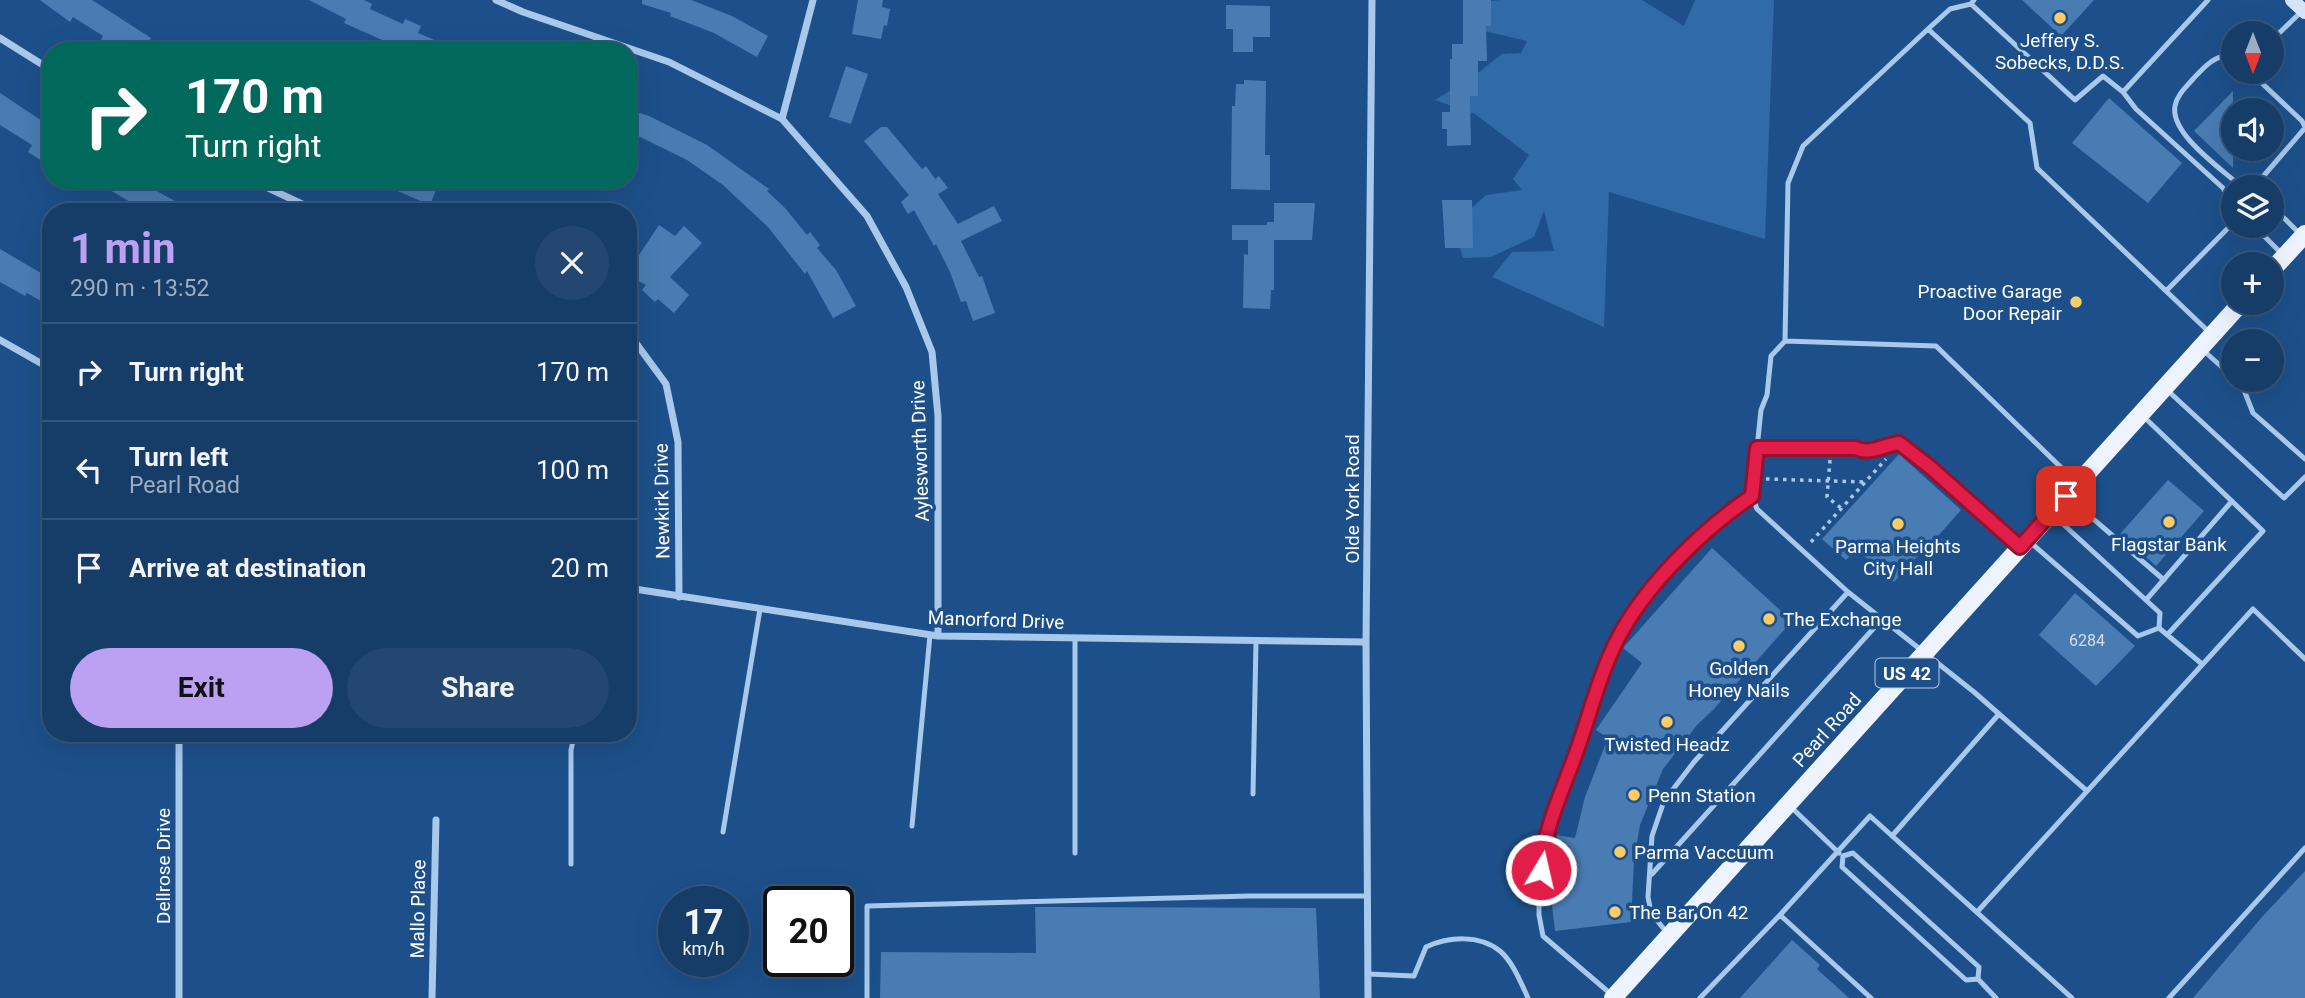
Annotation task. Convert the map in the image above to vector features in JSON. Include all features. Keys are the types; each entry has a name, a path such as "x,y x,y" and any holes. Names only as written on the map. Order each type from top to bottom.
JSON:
{"main road":[{"path":"2284,256 2304,235"},
{"name":"Pearl Road","path":"1614,998 2230,315"}],"street":[{"name":"Aylesworth Drive","path":"496,0 611,42"},
{"path":"782,119 813,0"},
{"name":"Olde York Road","path":"1367,998 1366,642 1371,0"},
{"path":"0,38 42,64"},
{"name":"Aylesworth Drive","path":"637,51 669,62 782,119 867,216 906,287 932,352 938,416 934,635"},
{"path":"270,189 300,203"},
{"path":"0,340 42,364"},
{"name":"Newkirk Drive","path":"637,344 666,384 678,442 679,597"},
{"name":"Manorford Drive","path":"637,590 934,635 1366,642"},
{"name":"Dellrose Drive","path":"179,742 179,998"},
{"name":"Mallo Place","path":"432,998 436,820"}],"lane":[{"path":"2123,92 2208,0"},
{"path":"2087,791 1999,714 1848,592 1757,509 1752,496 1760,410 1767,394 1771,356 1785,341 1788,183 1803,146 1950,9 1972,2 2075,100 2103,76 2221,186"},
{"path":"2284,27 2301,8"},
{"path":"1928,29 2030,124 2038,168 2166,291 2221,360"},
{"path":"2221,55 2208,62 2181,93 2175,116 2183,134 2228,175"},
{"path":"2263,84 2302,121 2305,128 2263,175"},
{"path":"2284,217 2304,235"},
{"path":"2166,291 2221,235"},
{"path":"2266,238 2280,252"},
{"path":"1785,341 1936,346 2072,490 2164,580"},
{"path":"2164,387 2284,498 2305,477"},
{"path":"2246,392 2253,413 2305,459"},
{"path":"2140,413 2263,531 2168,635"},
{"path":"1757,448 1855,448 1868,451 1899,443 2138,636 2159,628"},
{"path":"1614,998 1543,936 1539,915 1539,888 1542,851 1550,819 1603,673 1623,630 1660,580 1691,547 1752,496"},
{"path":"2146,600 2232,501"},
{"path":"2051,513 2160,613 2159,628"},
{"path":"1670,937 1651,914 1648,897 1652,836 1658,814 1668,795 1694,762 1848,592"},
{"path":"723,832 760,609"},
{"path":"1977,912 2253,610 2305,659"},
{"path":"1651,875 1882,619"},
{"path":"2159,628 2202,664"},
{"path":"912,826 934,635"},
{"path":"1075,638 1075,853"},
{"path":"1253,794 1256,641"},
{"path":"1892,836 1999,714"},
{"path":"570,864 570,750 572,742"},
{"path":"1788,805 1840,854 1842,867 1883,905 1966,980 1978,979"},
{"path":"1702,998 1840,854 1870,816 2072,998"},
{"path":"2169,998 2305,848"},
{"path":"1840,854 1853,853 1979,967 1978,979 1992,997"},
{"path":"867,998 867,906 1250,896 1367,897"},
{"path":"1780,915 1871,998"},
{"path":"1367,974 1414,976 1426,947 1445,939 1477,940 1500,951 1515,972 1528,998"}],"path":[{"path":"1803,551 1899,443"},
{"path":"1832,448 1827,497 1842,508"},
{"path":"1754,478 1865,482"}],"shaded area":[{"path":"1642,0 1684,26 1695,0 1774,0 1765,239 1609,192 1604,327 1492,277 1512,252 1554,251 1544,211 1534,237 1491,257 1463,258 1453,225 1486,195 1522,190 1513,179 1529,155 1475,114 1435,100 1474,76 1502,54 1521,53 1527,41 1475,29 1475,25 1491,25 1491,1"}],"building":[{"path":"40,0 92,0 151,38 148,42 105,42 101,40 103,36 73,17 70,22"},
{"path":"309,0 364,0 372,4 370,9 403,24 405,19 421,26 418,33 440,42 387,42 344,23 346,19"},
{"path":"642,0 691,0 732,16 768,36 757,57 714,33 670,16 671,13 642,4"},
{"path":"858,0 883,0 882,7 890,9 881,39 852,34"},
{"path":"1463,0 1491,0 1491,26 1486,26 1487,61 1478,61 1478,96 1470,96 1471,145 1447,146 1447,129 1442,129 1442,112 1450,112 1452,44 1463,44"},
{"name":"Jeffery S. Sobecks, D.D.S.","path":"2022,0 2094,0 2061,36"},
{"path":"1226,5 1270,6 1270,37 1253,37 1253,52 1233,52 1233,29 1226,29"},
{"path":"846,66 868,74 851,124 829,117"},
{"path":"1244,80 1266,81 1265,155 1270,155 1270,190 1231,189 1232,106 1235,106 1236,84 1244,84"},
{"path":"0,93 42,121 42,161 28,152 32,145 0,125"},
{"path":"2109,98 2182,163 2148,203 2072,143"},
{"path":"2221,103 2221,157 2194,131"},
{"path":"637,112 707,145 769,189 767,191 807,235 810,232 820,245 817,248 836,270 856,306 833,318 807,271 805,274 768,227 723,185 687,160 637,135"},
{"path":"881,127 887,127 922,169 926,166 935,179 939,176 948,188 938,194 958,224 994,206 1002,221 961,241 979,277 982,276 995,313 973,321 966,301 961,302 936,244 934,246 914,210 908,214 901,202 909,195 864,141"},
{"path":"108,189 153,189 179,203 132,203"},
{"path":"393,189 436,189 431,203"},
{"path":"1442,200 1472,200 1473,248 1445,248"},
{"path":"1274,203 1315,203 1312,240 1274,240 1274,290 1271,290 1270,309 1243,308 1244,254 1248,255 1248,240 1232,240 1232,225 1267,225 1267,222 1274,222"},
{"path":"659,225 675,236 684,226 702,243 670,277 689,295 674,313 658,299 655,302 642,290 646,285 637,280 637,254 639,255"},
{"path":"0,249 42,274 42,302 27,293 25,296 0,282"},
{"path":"1899,454 1961,510 1938,536 1944,541 1931,555 1924,549 1894,582 1856,549 1846,560 1822,539"},
{"path":"2168,480 2204,511 2156,566 2120,534"},
{"path":"1712,548 1792,621 1697,725 1663,769 1640,825 1634,860 1631,922 1555,931 1551,897 1557,835 1575,838 1585,797 1608,738 1596,730 1642,663 1623,648"},
{"path":"2075,593 2135,646 2096,686 2039,635"},
{"path":"2305,871 2305,998 2193,998 2262,917"},
{"path":"1035,907 1316,908 1320,998 880,998 881,952 1036,953"},
{"path":"1792,940 1820,965 1817,969 1849,998 1740,998"}],"place":[{"name":"Jeffery S. Sobecks, D.D.S.","path":"2060,18"},
{"name":"Proactive Garage Door Repair","path":"2076,302"},
{"name":"Flagstar Bank","path":"2169,522"},
{"name":"Parma Heights City Hall","path":"1898,524"},
{"name":"The Exchange","path":"1769,619"},
{"name":"Golden Honey Nails","path":"1739,646"},
{"name":"Twisted Headz","path":"1667,722"},
{"name":"Penn Station","path":"1634,795"},
{"name":"Parma Vaccuum","path":"1620,852"},
{"name":"The Bar On 42","path":"1615,912"}],"route":[{"path":"1541,870 1542,851 1550,819 1603,673 1623,630 1637,608 1691,547 1752,496 1757,448 1855,448 1868,451 1899,443 2020,547 2066,496"}]}
